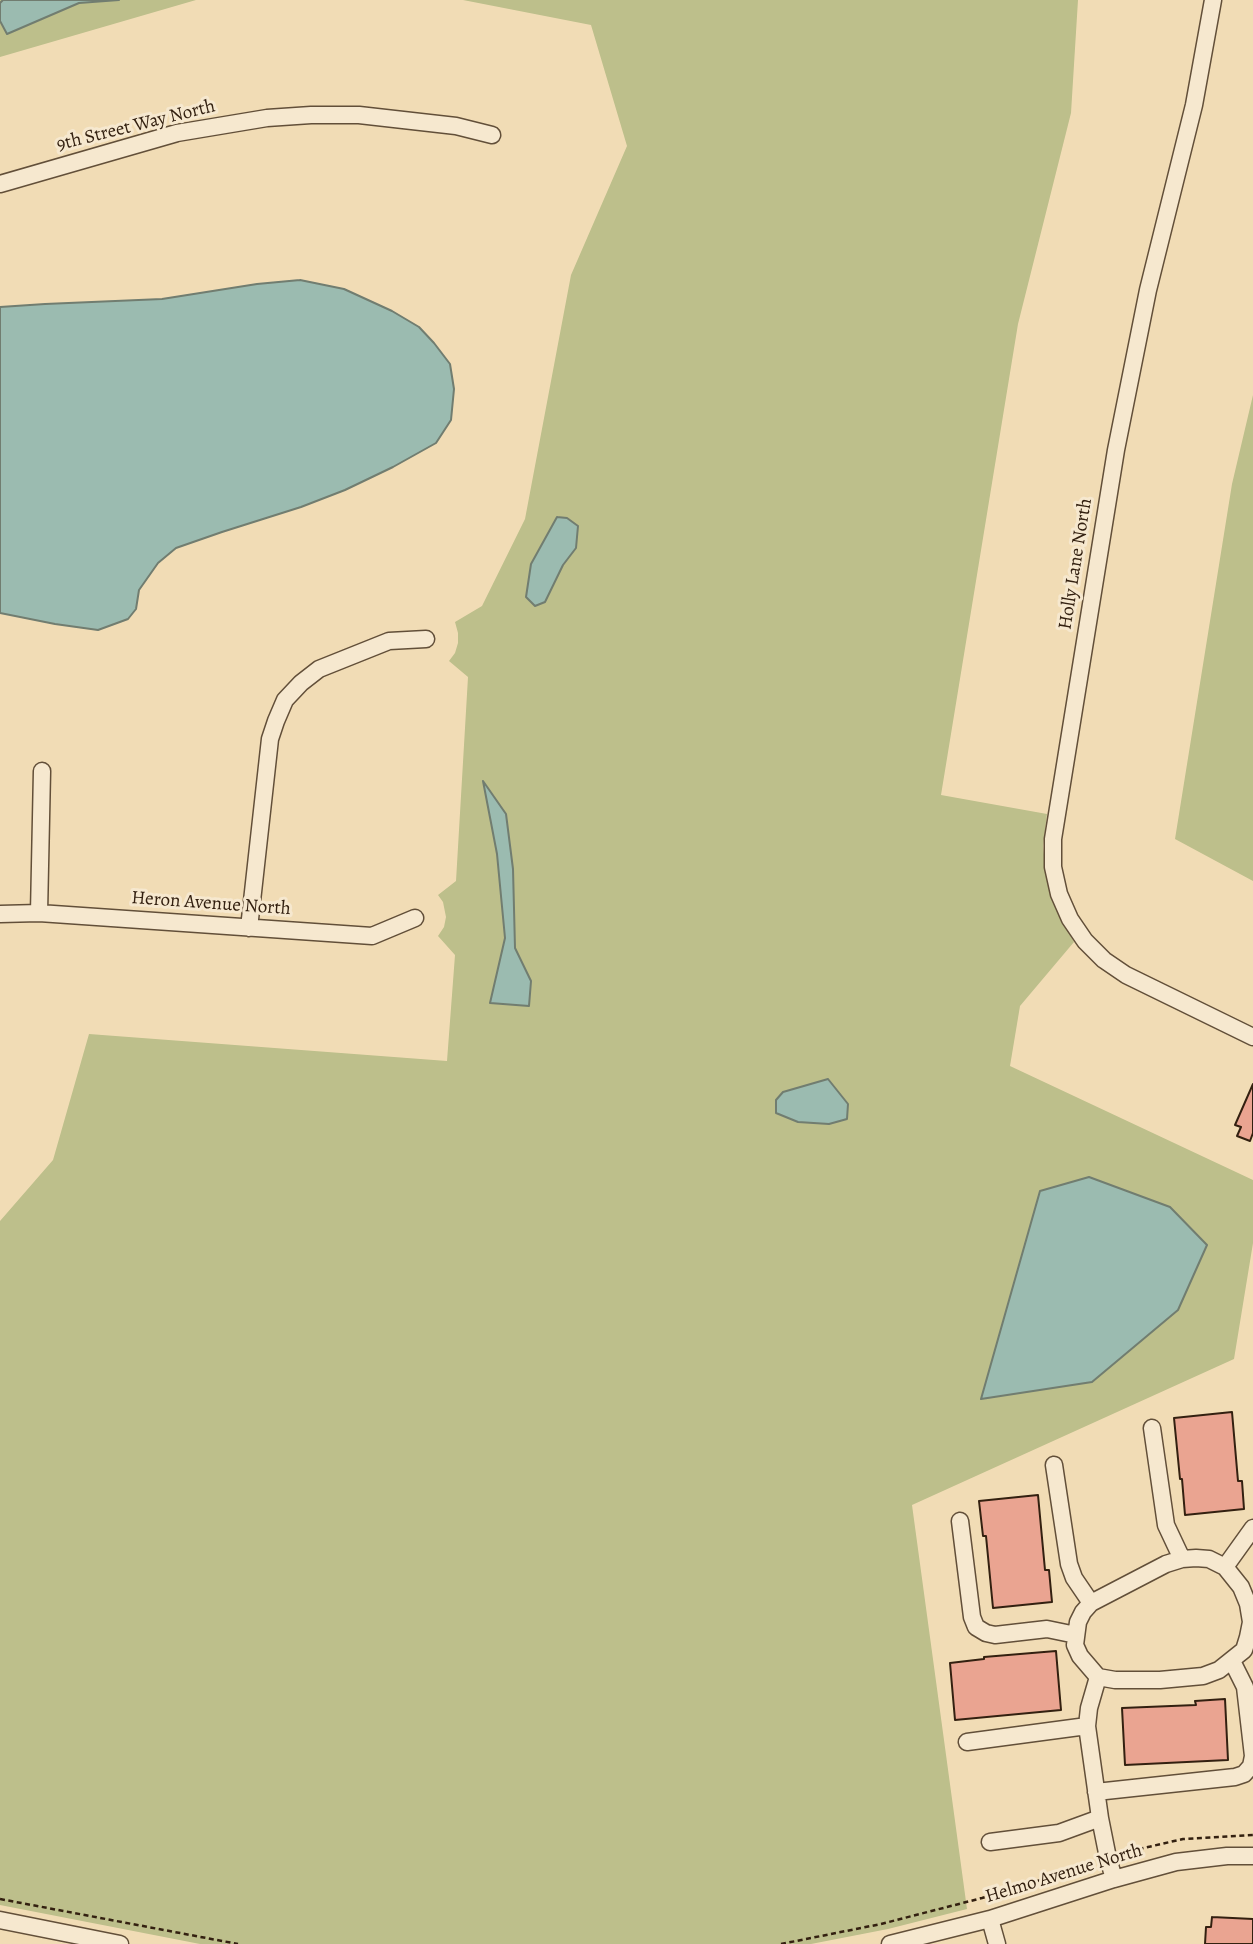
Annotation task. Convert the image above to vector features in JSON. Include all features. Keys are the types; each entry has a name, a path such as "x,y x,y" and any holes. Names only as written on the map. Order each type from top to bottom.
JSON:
{"street":[{"name":"Holly Lane North","path":"1213,0 1194,105 1148,290 1116,450 1053,839 1053,867 1059,894 1070,919 1085,941 1104,960 1126,975 1253,1037"},
{"name":"9th Street Way North","path":"0,184 177,134 267,118 359,115 456,126 492,135"},
{"path":"250,928 270,740 285,699 319,669 388,641 426,639"},
{"path":"39,913 42,771"},
{"name":"Heron Avenue North","path":"0,914 39,913 372,936 415,918"},
{"path":"1152,1428 1166,1525 1182,1559"},
{"path":"1054,1465 1069,1564 1074,1578 1091,1603"},
{"path":"960,1521 972,1616 976,1627 995,1635 1047,1629 1076,1635"},
{"path":"1225,1567 1253,1528"},
{"path":"1182,1559 1209,1559 1225,1567 1241,1587 1252,1622 1244,1650 1219,1670 1203,1676 1115,1680 1098,1677 1080,1656 1076,1644 1078,1622 1083,1612 1091,1603 1166,1564 1182,1559"},
{"path":"1096,1792 1244,1774 1251,1766 1252,1756 1245,1687 1232,1661"},
{"path":"1098,1677 1087,1726 1096,1792 1114,1879"},
{"path":"967,1742 1087,1726"},
{"path":"990,1842 1059,1833 1101,1818"},
{"name":"Helmo Avenue North","path":"890,1944 990,1919 1114,1879 1177,1862 1253,1856"},
{"path":"990,1919 997,1944"},
{"path":"0,1920 120,1944"}],"path":[{"path":"1122,1853 1183,1839 1253,1835"},
{"path":"781,1944 881,1924 970,1901 1095,1863"},
{"path":"0,1899 238,1944"}],"green space":[{"path":"0,0 196,0 0,57"},
{"path":"463,0 1078,0 1071,113 1018,324 941,795 1047,814 1043,846 1047,880 1057,911 1074,942 1020,1006 1010,1066 1253,1180 1253,1243 1234,1359 912,1505 967,1909 888,1929 811,1944 200,1944 0,1905 0,1221 53,1160 89,1034 447,1061 455,955 438,936 446,917 443,902 438,895 456,881 468,677 449,661 458,643 455,622 482,606 525,519 571,275 627,146 591,25"},
{"path":"1253,395 1253,881 1175,839 1232,484"}],"water":[{"path":"3,0 119,0 79,3 7,34 0,21 0,3"},
{"path":"300,280 344,289 392,311 419,327 434,343 450,364 454,389 451,420 436,443 345,490 176,548 158,563 139,590 136,609 128,619 98,630 0,613 0,307 162,299"},
{"path":"557,517 567,518 578,526 576,548 563,565 545,602 535,606 526,597 531,564"},
{"path":"483,781 506,814 513,869 515,948 531,981 529,1006 490,1003 505,938 497,854"},
{"path":"828,1079 848,1104 847,1119 829,1124 798,1122 776,1113 776,1100 783,1092"},
{"path":"1089,1177 1170,1207 1207,1245 1178,1310 1092,1382 981,1399 1040,1191"}],"building":[{"path":"1253,1084 1253,1133 1250,1141 1237,1136 1241,1127 1235,1125"},
{"path":"1232,1412 1238,1481 1242,1481 1244,1509 1185,1515 1174,1418"},
{"path":"1038,1495 1045,1570 1049,1570 1052,1602 993,1608 986,1536 983,1536 979,1501"},
{"path":"1056,1651 1061,1710 955,1720 950,1663 984,1657"},
{"path":"1225,1699 1228,1760 1125,1765 1122,1708 1196,1705 1195,1701"},
{"path":"1212,1917 1253,1919 1253,1944 1205,1944 1206,1927 1211,1927"}]}
